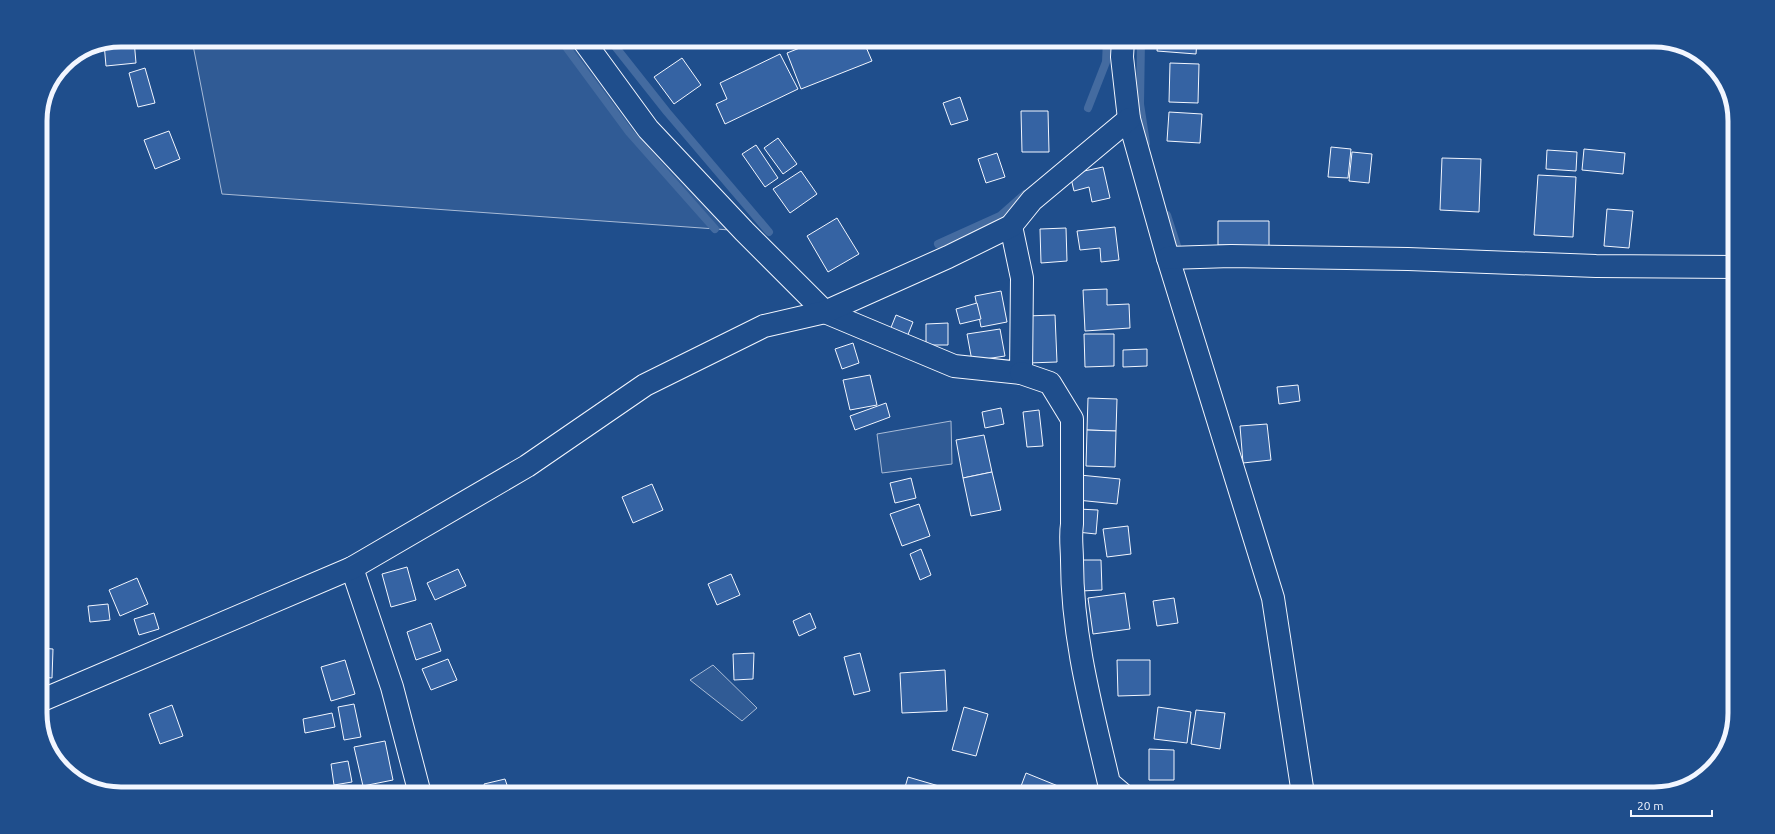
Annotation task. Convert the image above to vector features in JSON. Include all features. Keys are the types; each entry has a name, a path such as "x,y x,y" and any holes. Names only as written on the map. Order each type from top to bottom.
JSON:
{"street":[{"path":"588,47 648,129 744,231 826,312 954,366 1022,373 1050,383 1072,419 1072,524 1070,539 1072,591 1080,659 1109,784 1113,787"},
{"path":"1123,47 1122,57 1129,120 1168,258 1273,598 1302,787"},
{"path":"47,698 352,568 527,466 646,385 764,326 826,312 948,257 1011,226 1032,200 1129,120"},
{"path":"1011,226 1022,278 1022,373"},
{"path":"1168,258 1231,256 1415,259 1596,266 1728,267"},
{"path":"352,568 392,687 418,787"}],"shaded area":[{"path":"193,47 589,47 744,231 222,194"},
{"path":"951,421 952,464 882,473 877,434"},
{"path":"713,665 757,708 742,721 690,680"}],"building":[{"path":"135,47 136,63 106,66 105,49"},
{"path":"802,47 866,47 872,61 801,89 787,53"},
{"path":"1157,47 1196,47 1196,54 1157,51"},
{"path":"780,54 798,89 725,124 716,104 727,99 720,83"},
{"path":"682,58 701,85 674,104 654,77"},
{"path":"1170,63 1199,64 1198,103 1169,102"},
{"path":"145,68 155,103 138,107 129,73"},
{"path":"960,97 968,120 951,125 943,103"},
{"path":"1021,111 1048,111 1049,152 1022,152"},
{"path":"1169,112 1202,114 1200,143 1167,141"},
{"path":"169,131 180,159 155,169 144,140"},
{"path":"778,138 797,164 783,174 764,148"},
{"path":"756,145 778,178 765,187 742,154"},
{"path":"1331,147 1351,149 1348,178 1328,177"},
{"path":"1584,149 1625,153 1623,174 1582,170"},
{"path":"1547,150 1577,152 1576,171 1546,169"},
{"path":"1352,152 1372,154 1369,183 1349,181"},
{"path":"997,153 1005,177 986,183 978,159"},
{"path":"1442,158 1481,159 1479,212 1440,210"},
{"path":"1103,167 1110,198 1092,202 1089,187 1074,191 1070,174"},
{"path":"801,171 817,194 790,213 773,189"},
{"path":"1538,175 1576,177 1573,237 1534,235"},
{"path":"1607,209 1633,211 1629,248 1604,246"},
{"path":"837,218 859,254 828,272 807,236"},
{"path":"1218,221 1269,221 1269,246 1218,245"},
{"path":"1115,227 1119,260 1101,262 1100,248 1080,250 1077,231"},
{"path":"1066,228 1067,261 1041,263 1040,229"},
{"path":"1107,289 1107,305 1129,304 1130,328 1085,331 1083,290"},
{"path":"1001,291 1007,322 981,327 975,296"},
{"path":"977,303 981,319 960,324 956,309"},
{"path":"896,315 913,322 907,337 890,330"},
{"path":"1055,315 1057,362 1028,363 1026,316"},
{"path":"948,323 948,345 926,345 926,324"},
{"path":"1000,329 1005,356 972,361 967,334"},
{"path":"1084,334 1114,334 1114,366 1085,367"},
{"path":"853,343 859,363 842,369 835,349"},
{"path":"1147,349 1147,366 1123,367 1123,350"},
{"path":"870,375 877,405 850,410 843,380"},
{"path":"1298,385 1300,401 1279,404 1277,387"},
{"path":"1088,398 1117,399 1116,431 1087,430"},
{"path":"886,403 890,417 855,430 850,416"},
{"path":"1001,408 1004,424 985,428 982,412"},
{"path":"1039,410 1043,446 1027,447 1023,412"},
{"path":"1267,424 1271,460 1243,463 1240,426"},
{"path":"1087,430 1116,431 1115,467 1086,466"},
{"path":"984,435 992,472 963,478 956,440"},
{"path":"992,472 1001,510 971,516 963,478"},
{"path":"1080,475 1120,479 1117,504 1077,500"},
{"path":"911,478 916,498 895,503 890,483"},
{"path":"652,484 663,510 633,523 622,497"},
{"path":"919,504 930,536 902,546 890,514"},
{"path":"1078,509 1098,510 1096,534 1077,532"},
{"path":"1128,526 1131,554 1107,557 1103,529"},
{"path":"921,549 931,575 920,580 910,554"},
{"path":"1080,560 1101,560 1102,590 1081,591"},
{"path":"407,567 416,600 391,607 382,574"},
{"path":"458,569 466,586 435,600 427,583"},
{"path":"731,574 740,595 717,605 708,584"},
{"path":"137,578 148,604 120,616 109,590"},
{"path":"1125,593 1130,629 1093,634 1088,598"},
{"path":"1174,598 1178,623 1157,626 1153,601"},
{"path":"108,604 110,620 90,622 88,606"},
{"path":"154,613 159,629 139,635 134,619"},
{"path":"810,613 816,628 799,636 793,621"},
{"path":"431,623 441,651 416,660 407,632"},
{"path":"47,649 53,649 52,678 47,678"},
{"path":"754,653 753,679 734,680 733,654"},
{"path":"860,653 870,691 854,695 844,657"},
{"path":"448,659 457,680 431,690 422,669"},
{"path":"345,660 355,694 331,701 321,667"},
{"path":"1117,660 1150,660 1150,695 1118,696"},
{"path":"945,670 947,711 902,713 900,673"},
{"path":"354,704 361,737 344,740 338,707"},
{"path":"172,705 183,736 160,744 149,714"},
{"path":"964,707 988,714 976,756 952,750"},
{"path":"1158,707 1191,712 1187,743 1154,739"},
{"path":"1196,710 1225,713 1220,749 1191,744"},
{"path":"332,713 335,727 305,733 303,719"},
{"path":"385,741 393,780 363,786 354,747"},
{"path":"1149,749 1174,750 1174,780 1149,780"},
{"path":"348,761 352,782 334,785 331,764"},
{"path":"1026,773 1058,786 1058,787 1021,787"},
{"path":"908,777 942,787 905,787"},
{"path":"505,779 508,787 485,787 484,784"}],"waterway":[{"path":"566,47 629,132 715,229"},
{"path":"616,47 667,112 769,232"},
{"path":"1088,108 1106,62 1107,47"},
{"path":"1141,47 1140,104 1146,143"},
{"path":"938,244 1000,216 1025,194"},
{"path":"1167,215 1179,252"}]}
